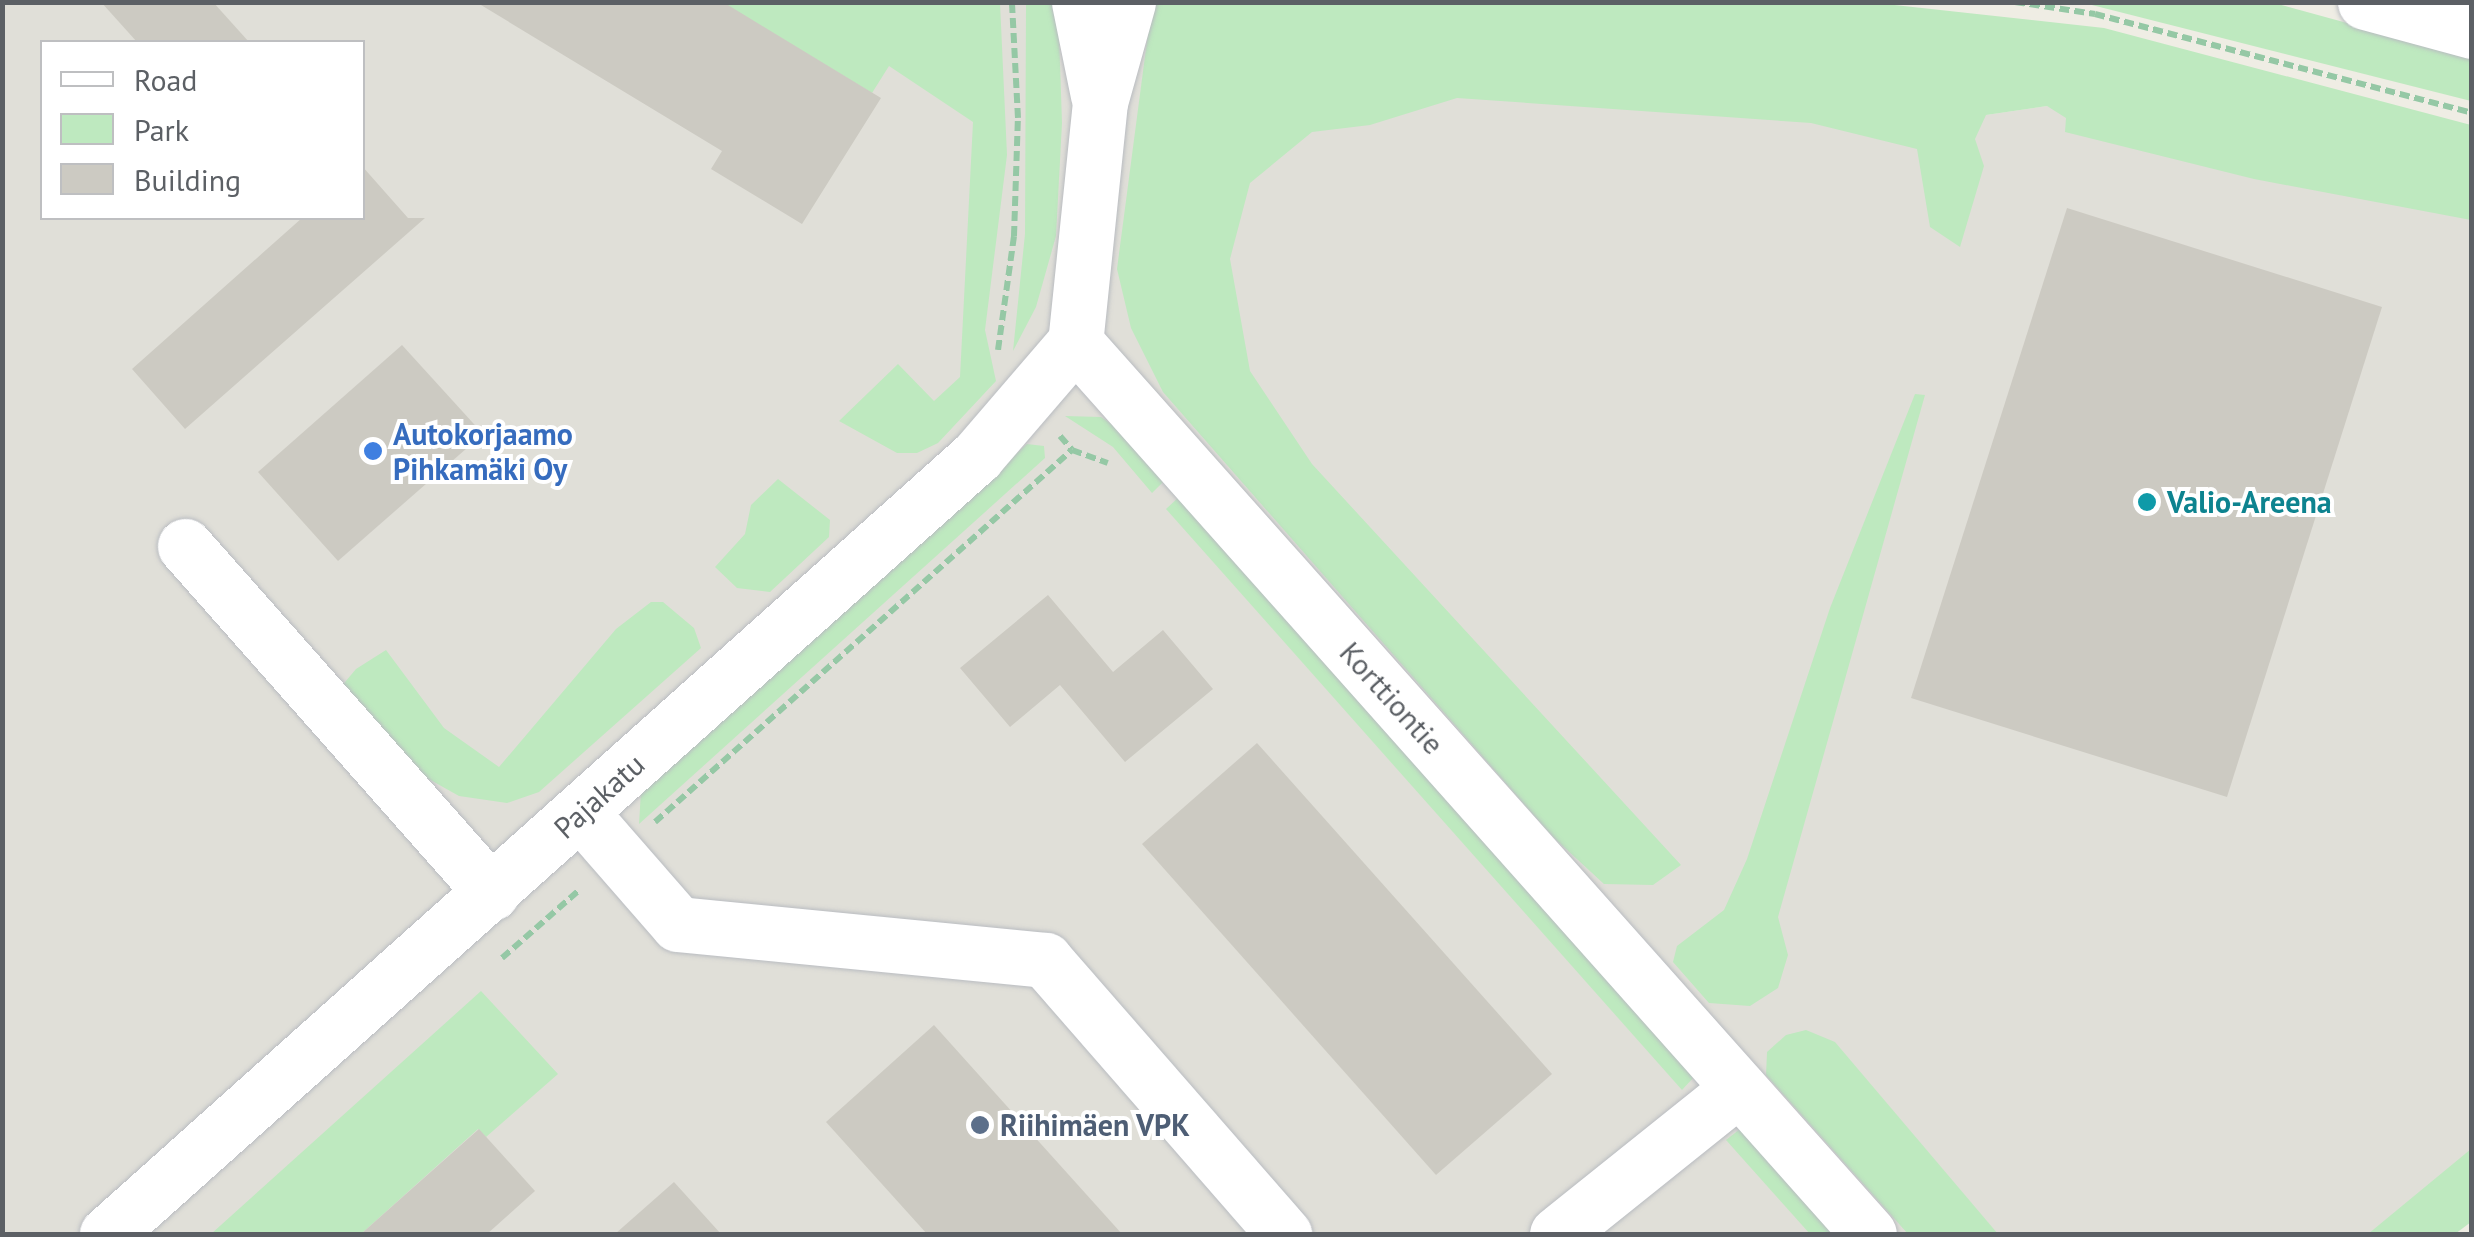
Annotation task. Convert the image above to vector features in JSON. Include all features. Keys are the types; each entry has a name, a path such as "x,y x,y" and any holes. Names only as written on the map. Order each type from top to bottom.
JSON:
{"street":[{"path":"1080,2 1100,102"},
{"path":"1075,342 1100,102 1128,2"},
{"path":"2365,2 2472,32"},
{"name":"Pajakatu","path":"107,1234 977,456 1075,342"},
{"name":"Korttiontie","path":"1075,342 1869,1234"},
{"path":"185,546 492,893"},
{"path":"581,813 678,924 1045,960 1284,1234"},
{"path":"1557,1234 1739,1088"}],"path":[{"path":"2015,2 2095,14 2472,114"},
{"path":"502,958 1072,450"}],"shaded area":[{"path":"2,3 1159,3 1986,115 2047,106 2471,218 2471,1155 2397,1234 3,1234"}],"green space":[{"path":"1867,2 2104,28 2471,125 2471,220 2254,179 2065,132 2066,118 2047,106 1986,115 1975,139 1984,166 1960,247 1930,227 1917,149 1811,123 1457,98 1370,125 1312,132 1250,183 1230,259 1250,371 1312,464 1681,865 1653,885 1604,884 1553,837 1163,392 1131,328 1117,269 1152,3"},
{"path":"723,3 1000,3 1007,155 985,330 996,381 938,443 917,453 897,453 839,421 898,364 934,401 960,377 973,122 889,66 872,93"},
{"path":"1026,3 1058,3 1062,123 1056,236 1036,307 1013,351 1025,234"},
{"path":"2084,3 2274,3 2471,57 2471,101"},
{"path":"1915,394 1925,395 1778,917 1788,955 1778,988 1750,1006 1709,1003 1673,962 1677,946 1724,910 1747,859 1830,608"},
{"path":"1065,416 1101,417 1122,431 1164,481 1152,493 1113,447"},
{"path":"1027,444 1044,446 1045,458 639,824 641,791"},
{"path":"778,479 830,520 829,537 770,592 737,588 715,567 745,534 751,505"},
{"path":"1180,496 1694,1077 1682,1090 1166,509"},
{"path":"651,602 663,602 694,628 701,648 539,792 507,803 459,796 418,773 340,688 356,669 386,650 444,728 499,767 616,629"},
{"path":"481,991 558,1074 486,1137 478,1129 361,1234 211,1234"},
{"path":"1806,1030 1835,1042 1998,1234 1908,1234 1766,1075 1767,1052 1786,1035"},
{"path":"1740,1129 1834,1234 1810,1234 1726,1140"},
{"path":"2471,1149 2471,1222 2455,1234 2368,1234"}],"building":[{"path":"101,2 213,2 247,40 135,40"},
{"path":"476,2 723,2 881,98 802,224 711,169 722,151"},
{"path":"365,169 408,218 425,218 185,429 132,369 300,220 365,220"},
{"name":"Valio-Areena","path":"2067,208 2382,307 2227,797 1911,698"},
{"name":"Autokorjaamo Pihkamäki Oy","path":"402,345 483,434 338,561 258,472"},
{"path":"1048,595 1113,672 1163,630 1213,689 1125,762 1060,685 1010,727 960,668"},
{"path":"1257,743 1552,1074 1436,1175 1142,844"},
{"path":"934,1025 1122,1234 927,1234 826,1122"},
{"path":"479,1129 535,1191 487,1234 361,1234"},
{"path":"674,1182 721,1234 615,1234"}],"place":[{"name":"Autokorjaamo Pihkamäki Oy","path":"373,451"},
{"name":"Valio-Areena","path":"2147,502"},
{"name":"Riihimäen VPK","path":"980,1125"}]}
